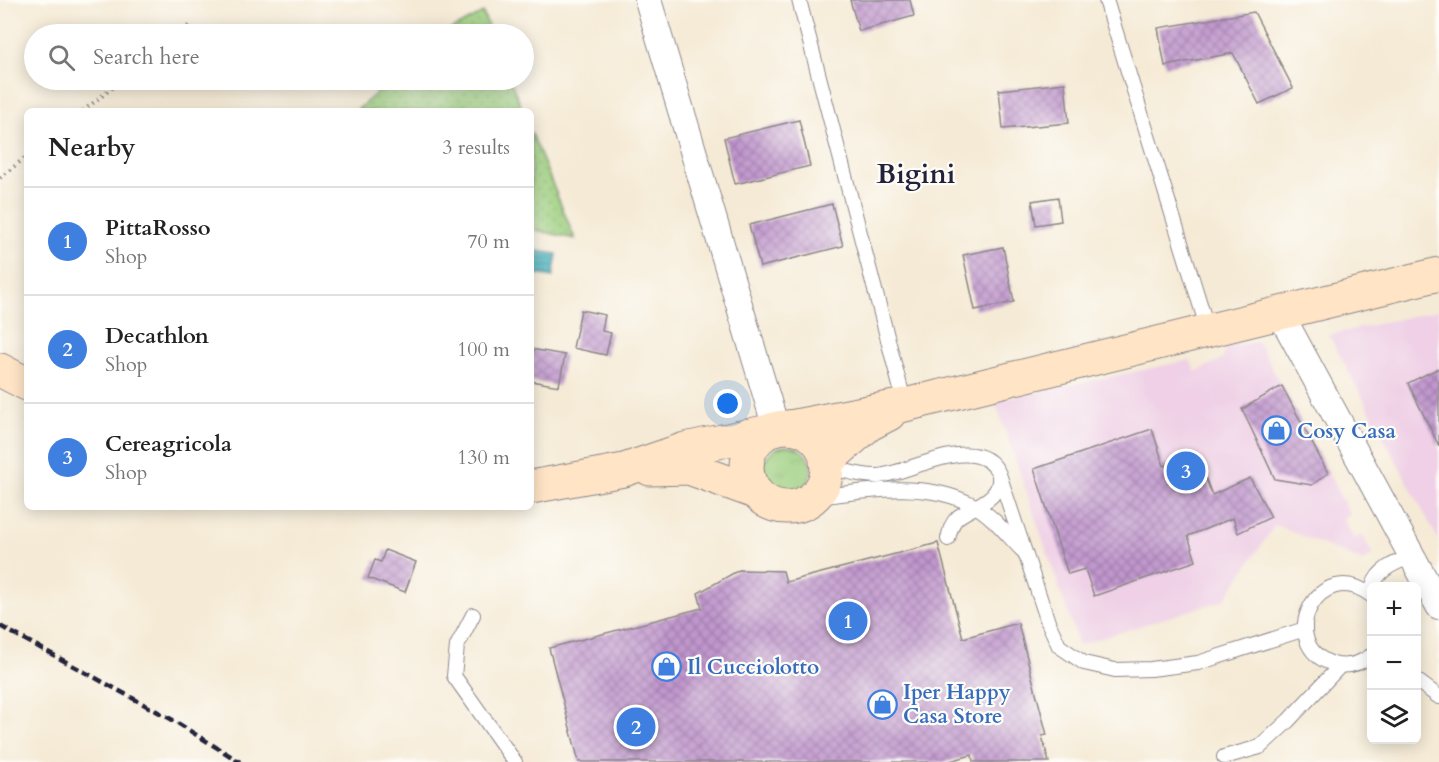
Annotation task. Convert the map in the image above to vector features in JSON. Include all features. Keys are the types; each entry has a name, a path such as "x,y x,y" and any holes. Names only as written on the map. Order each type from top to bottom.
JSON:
{"main road":[{"path":"534,486 624,470 686,449 778,428 905,405 1439,274"},
{"path":"0,370 24,382"},
{"path":"826,465 868,425 905,405"},
{"path":"624,470 689,468 755,492 773,505 786,507 800,505 819,490 825,479 826,465 822,449 814,438 803,430 778,428 760,437 752,447 746,470 755,492"}],"street":[{"path":"648,0 778,428"},
{"path":"1280,313 1439,606"}],"lane":[{"path":"799,0 905,405"},
{"path":"1106,0 1208,330"},
{"path":"826,465 876,476 895,473 933,458 956,455 991,461 999,474 1048,622 1059,646 1084,663 1115,670 1150,669 1198,663 1305,629"},
{"path":"948,539 950,528 957,518 994,495 1000,481 999,474"},
{"path":"811,498 898,488 950,496 976,506 1024,552"},
{"path":"1374,582 1392,564 1412,556"},
{"path":"1367,591 1351,585 1337,586 1323,591 1309,607 1305,620 1306,637 1312,649 1326,662 1340,666 1352,665 1367,658"},
{"path":"473,615 457,646 454,676 515,762"},
{"path":"1224,757 1260,747 1340,666"},
{"path":"1421,684 1439,697"}],"path":[{"path":"87,108 109,90"},
{"path":"0,178 24,158"}],"shaded area":[{"path":"1439,310 1439,541 1329,335"},
{"path":"1258,342 1350,514 1343,519 1354,539 1362,535 1373,555 1363,561 1275,525 1224,600 1079,645 995,401 1190,360 1196,372 1223,359 1226,346"}],"green space":[{"path":"483,13 487,24 462,24"},
{"path":"380,90 514,90 522,108 359,108"},
{"path":"534,139 575,239 534,230"},
{"path":"782,446 792,446 807,456 811,470 810,479 801,490 792,494 782,494 767,484 763,475 763,465 773,450"}],"water":[{"path":"534,250 557,254 553,277 534,274"}],"building":[{"path":"850,0 910,0 914,16 859,31"},
{"path":"1254,12 1293,88 1259,104 1233,53 1165,66 1158,28"},
{"path":"1065,83 1069,123 1003,129 999,90"},
{"path":"799,120 810,166 735,184 724,138"},
{"path":"1058,197 1061,221 1036,225 1032,201"},
{"path":"832,204 843,246 760,267 749,225"},
{"path":"1003,247 1014,302 975,310 963,255"},
{"path":"581,310 605,315 602,331 611,333 606,355 573,348"},
{"path":"534,350 565,355 559,386 534,382"},
{"path":"1439,368 1439,446 1408,383"},
{"path":"1282,386 1328,473 1312,485 1275,479 1242,409"},
{"path":"1152,429 1164,466 1197,455 1212,495 1250,478 1271,517 1238,533 1233,518 1188,536 1196,561 1094,596 1085,569 1068,574 1034,469"},
{"path":"938,543 963,638 1018,623 1047,735 1042,736 1049,762 973,762 972,755 946,762 579,762 549,648 702,608 698,593 739,570 783,571 786,582"},
{"path":"385,550 416,562 405,592 368,578 375,560 381,562"}],"railway":[{"path":"0,626 171,719 240,762"}],"place":[{"name":"Cosy Casa","path":"1276,431"},
{"name":"Cereagricola","path":"1186,471"},
{"name":"PittaRosso","path":"848,621"},
{"name":"Il Cucciolotto","path":"666,667"},
{"name":"Iper Happy Casa Store","path":"882,704"},
{"name":"Decathlon","path":"636,727"}],"district":[{"name":"Bigini","path":"916,174"}]}
